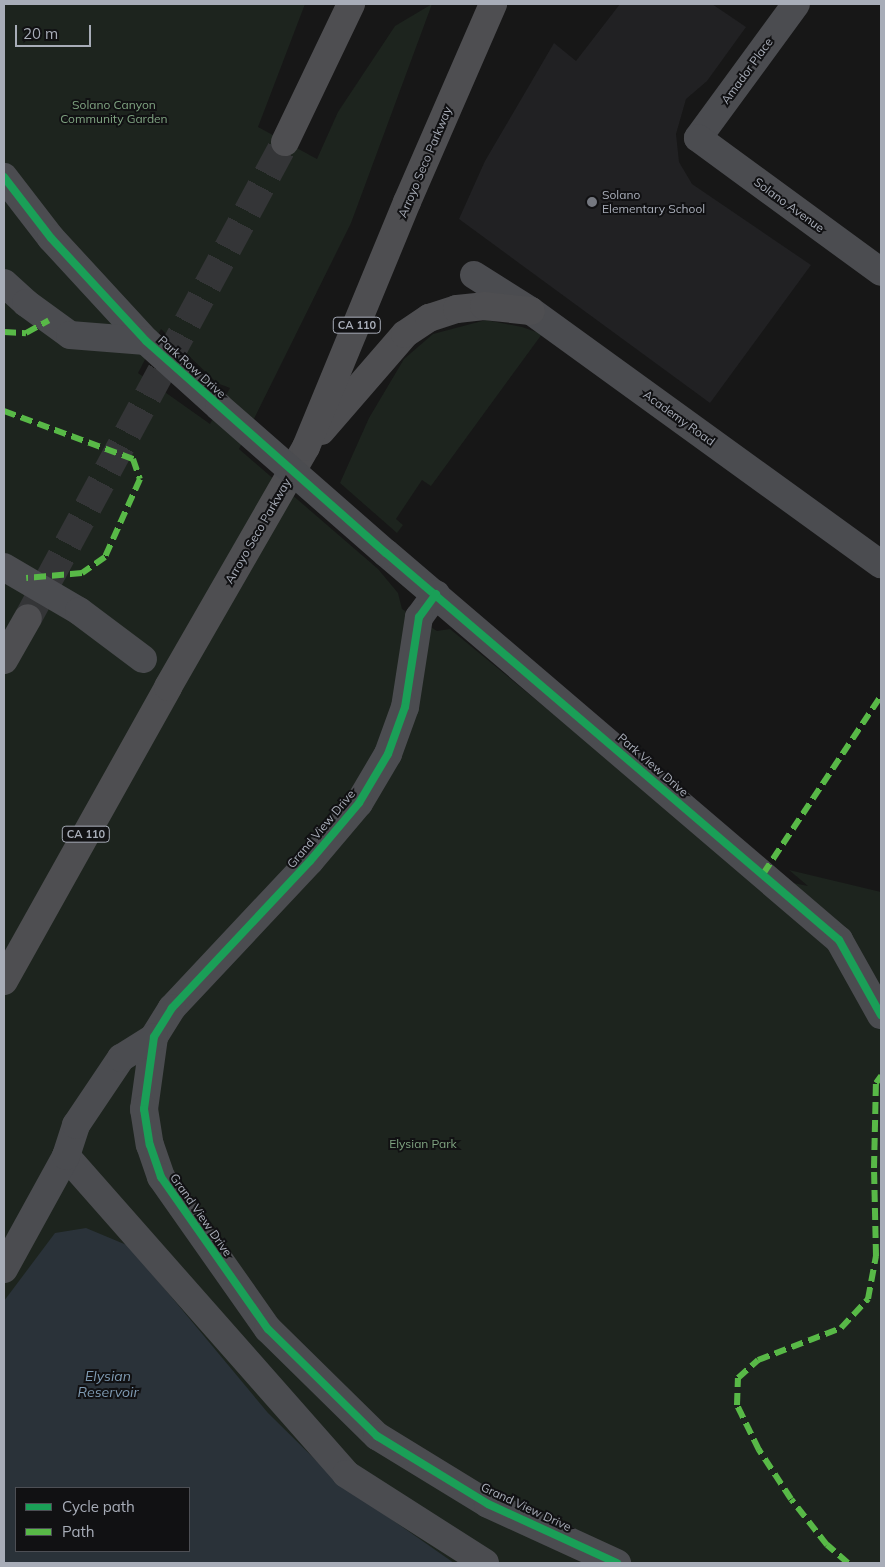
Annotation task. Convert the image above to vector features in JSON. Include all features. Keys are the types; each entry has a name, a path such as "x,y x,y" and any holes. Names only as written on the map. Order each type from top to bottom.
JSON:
{"highway":[{"name":"Arroyo Seco Parkway","path":"4,981 168,687 306,447 407,202 493,4"},
{"path":"285,142 348,7"},
{"path":"306,447 405,334 429,318 457,309 484,306 531,311"},
{"path":"4,660 28,618"}],"street":[{"name":"Amador Place","path":"698,138 796,4"},
{"name":"Solano Avenue","path":"698,138 881,272"},
{"name":"Park Row Drive","path":"4,177 51,238 146,341 386,553"},
{"name":"Academy Road","path":"474,275 531,311 881,564"},
{"path":"4,283 70,335 146,341"},
{"name":"Park View Drive","path":"386,553 839,940 881,1015"},
{"path":"4,567 85,616 143,658"},
{"name":"Grand View Drive","path":"436,594 419,616 405,707 388,754 359,803 310,861 172,1008 154,1037 144,1109 150,1145 161,1177 268,1329 377,1436 488,1504 617,1563"},
{"path":"4,1268 66,1156 76,1125 121,1058 154,1037"},
{"path":"66,1156 346,1474 485,1563"}],"shaded area":[{"name":"Solano Elementary School","path":"620,4 712,4 746,27 707,81 686,99 676,134 679,162 692,184 811,265 710,403 459,219 485,161 554,43 576,61"}],"green space":[{"name":"Elysian Park","path":"4,4 305,4 258,127 317,159 338,112 395,26 432,4 351,223 239,449 378,569 398,593 402,609 437,631 450,629 748,874 808,886 789,870 881,892 881,1563 4,1563","holes":["161,329 217,383 230,388 210,424 138,373"]},
{"path":"486,320 522,327 542,334 431,486 422,480 396,519 403,525 397,533 340,483 369,418 404,359 433,334"}],"water":[{"name":"Elysian Reservoir","path":"86,1228 129,1246 268,1413 338,1482 454,1563 4,1563 4,1301 55,1233"}],"tunnel":[{"path":"28,618 285,142"}],"marked path":[{"path":"4,332 26,333 49,320"},
{"path":"4,411 133,459 140,479 105,557 82,573 26,578"},
{"path":"763,874 881,696"},
{"path":"848,1563 827,1545 791,1499 759,1450 737,1405 738,1378 758,1360 841,1328 868,1299 876,1256 874,1168 876,1083 881,1076"}],"cycle path":[{"path":"4,177 51,238 146,341 386,553 839,940 881,1015"},
{"path":"436,594 419,617 405,707 388,754 359,803 310,861 172,1008 154,1037 144,1109 150,1145 161,1177 268,1329 377,1436 488,1504 617,1563"}],"place":[{"name":"Solano Elementary School","path":"592,202"}],"park label":[{"name":"Solano Canyon Community Garden","path":"114,112"}]}
